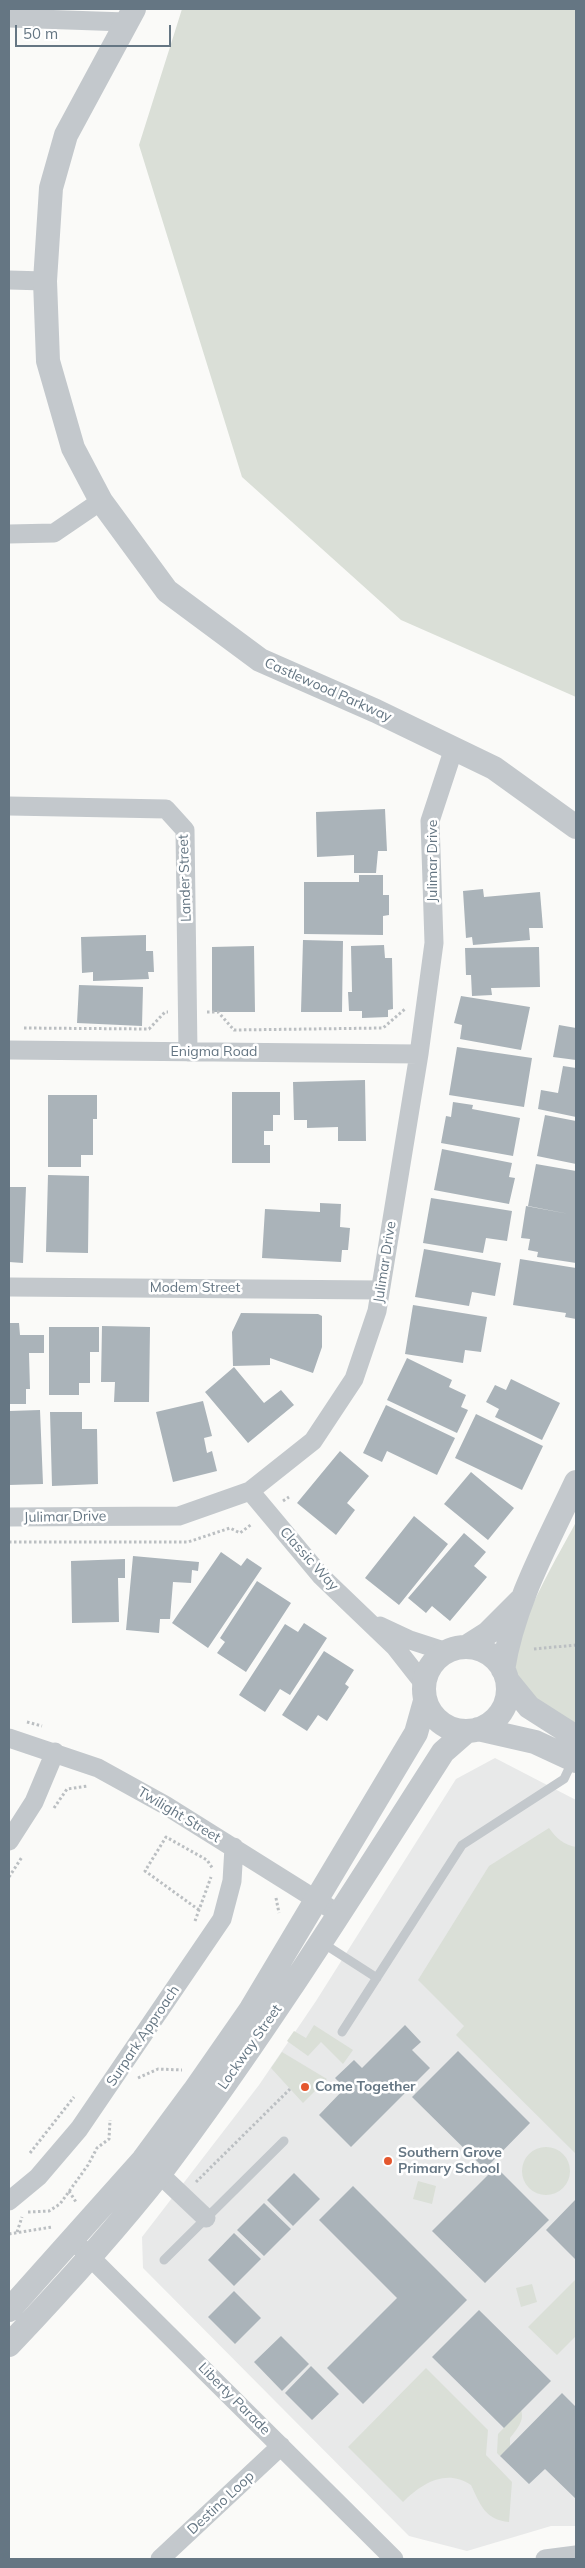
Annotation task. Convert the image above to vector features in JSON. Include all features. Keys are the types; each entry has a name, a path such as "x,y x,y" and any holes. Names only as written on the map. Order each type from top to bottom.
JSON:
{"street":[{"path":"9,18 130,15"},
{"name":"Castlewood Parkway","path":"130,15 66,135 51,188 45,281 48,361 73,448 101,501 167,591 260,660 376,711 494,768 576,827"},
{"path":"9,280 45,281"},
{"path":"9,534 54,533 101,501"},
{"name":"Julimar Drive","path":"9,1518 179,1516 250,1491 313,1441 354,1379 377,1311 419,1054 434,944 430,821 454,748"},
{"name":"Lander Street","path":"9,806 166,809 185,830 188,1052"},
{"name":"Enigma Road","path":"9,1050 419,1054"},
{"name":"Modem Street","path":"9,1287 380,1290"},
{"path":"472,1730 487,1725 502,1710 507,1696 505,1675 507,1644 523,1598 576,1482"},
{"name":"Classic Way","path":"250,1491 321,1576 372,1623 401,1654 425,1693"},
{"path":"523,1598 488,1633 436,1660 428,1671 425,1693 437,1719 456,1730 472,1730 535,1742 575,1761"},
{"name":"Classic Way","path":"372,1623 410,1640 456,1649"},
{"path":"456,1649 488,1653 529,1707 576,1737"},
{"name":"Lockway Street","path":"9,2345 90,2256 151,2166 251,2009 416,1733 425,1693"},
{"name":"Lockway Street","path":"9,2310 64,2234 151,2166 249,2052 443,1752 472,1730"},
{"name":"Twilight Street","path":"9,1738 98,1768 234,1847 339,1914"},
{"path":"9,1841 34,1802 55,1752"},
{"name":"Surpark Approach","path":"9,2201 38,2177 79,2129 222,1919 232,1881 234,1847"},
{"path":"151,2166 206,2218"},
{"name":"Liberty Parade","path":"64,2234 90,2256 394,2559"},
{"name":"Destino Loop","path":"160,2559 281,2446"},
{"path":"545,2559 576,2555"}],"lane":[{"path":"342,2032 462,1845 564,1779 575,1761"},
{"path":"321,1942 377,1978"},
{"path":"164,2260 284,2141"}],"path":[{"path":"18,1028 149,1029 165,1012 218,1012 234,1030 383,1028 406,1008 406,1000"},
{"path":"534,1649 576,1645"},
{"path":"199,1910 145,1871 166,1837 207,1860 213,1870"},
{"path":"135,2079 158,2069 185,2070"},
{"path":"195,2184 290,2089"},
{"path":"17,2232 20,2220 26,2212 53,2210 69,2190 88,2165 97,2148 109,2139 110,2114"},
{"path":"69,2190 78,2206"},
{"path":"9,2234 17,2232 64,2234"}],"shaded area":[{"path":"182,9 576,9 576,697 401,620 242,477 139,145"},
{"path":"576,1522 576,1726 541,1706 526,1693 515,1676 513,1663 517,1644 535,1599"},
{"name":"Southern Grove Primary School","path":"495,1758 576,1800 576,2526 551,2526 467,2551 409,2536 143,2268 142,2237 259,2085 316,2001 456,1779"},
{"path":"549,1828 554,1835 568,1845 576,1847 576,2154 456,2035 464,2026 418,1980 489,1866"},
{"path":"314,2025 353,2050 343,2064 321,2042 308,2056 287,2041 294,2031 306,2038"},
{"path":"282,2052 327,2079 303,2103 271,2068"},
{"path":"541,2147 551,2147 560,2151 566,2157 569,2162 569,2180 560,2191 551,2195 541,2195 532,2191 526,2185 522,2176 522,2166 526,2157 532,2151"},
{"path":"418,2181 436,2186 432,2204 413,2199"},
{"path":"576,2279 576,2336 557,2355 528,2327"},
{"path":"532,2284 537,2302 521,2307 516,2288"},
{"path":"426,2368 488,2430 486,2455 512,2482 509,2522 494,2518 484,2510 471,2485 462,2480 452,2478 434,2480 418,2489 403,2502 348,2447"},
{"path":"521,2410 521,2422 510,2438 510,2446 500,2456 497,2453 498,2434"}],"building":[{"path":"385,809 387,851 378,851 376,873 354,873 354,855 317,857 316,812"},
{"path":"359,875 383,875 383,895 389,895 389,915 383,916 383,935 304,934 304,882 359,882"},
{"path":"483,889 484,897 540,892 543,928 529,928 530,940 473,945 472,937 466,938 463,891"},
{"path":"146,935 146,951 153,951 154,972 148,972 149,979 93,981 93,972 82,973 81,937"},
{"path":"303,940 343,941 342,1012 301,1012"},
{"path":"384,945 385,958 392,958 393,1009 388,1010 388,1017 362,1018 362,1011 349,1011 348,992 352,992 351,946"},
{"path":"254,946 255,1012 212,1012 212,947"},
{"path":"539,947 540,987 491,988 492,995 472,996 471,975 466,975 465,948"},
{"path":"79,985 143,987 142,1026 77,1023"},
{"path":"461,996 530,1007 521,1050 460,1039 462,1025 454,1023"},
{"path":"559,1025 576,1028 576,1060 553,1057"},
{"path":"457,1047 532,1058 524,1107 449,1095"},
{"path":"563,1066 576,1068 576,1117 538,1109 541,1090 558,1093"},
{"path":"365,1080 366,1141 338,1141 338,1127 307,1128 307,1120 294,1120 293,1082"},
{"path":"232,1092 280,1092 280,1115 273,1115 273,1131 264,1131 264,1145 270,1145 270,1163 232,1163"},
{"path":"48,1095 97,1095 97,1119 93,1119 93,1155 81,1155 81,1167 48,1167"},
{"path":"453,1102 473,1105 472,1109 520,1118 513,1156 441,1143 446,1116 451,1117"},
{"path":"545,1115 576,1121 576,1164 537,1156"},
{"path":"442,1149 512,1163 509,1177 515,1178 509,1204 434,1190"},
{"path":"536,1164 576,1171 576,1263 537,1257 538,1252 528,1250 530,1239 521,1238 526,1206 569,1214 528,1206"},
{"path":"48,1175 89,1176 88,1253 46,1252"},
{"path":"9,1187 26,1187 23,1263 9,1262"},
{"path":"431,1198 512,1211 507,1241 486,1238 483,1253 423,1243"},
{"path":"320,1203 341,1204 340,1227 350,1228 348,1250 342,1250 341,1262 262,1258 265,1209 320,1212"},
{"path":"424,1249 501,1263 495,1296 472,1292 469,1306 415,1297"},
{"path":"520,1259 576,1268 576,1319 565,1317 566,1313 513,1305"},
{"path":"413,1305 487,1317 481,1352 465,1350 463,1363 405,1354"},
{"path":"241,1313 318,1314 322,1316 322,1347 313,1373 270,1358 270,1365 233,1366 232,1332"},
{"path":"9,1323 19,1323 20,1335 44,1335 44,1353 29,1353 30,1389 26,1389 26,1404 9,1404"},
{"path":"102,1326 150,1327 149,1402 114,1402 115,1382 101,1382"},
{"path":"49,1327 99,1327 99,1352 90,1352 90,1383 79,1383 79,1395 49,1395"},
{"path":"407,1358 452,1380 449,1387 466,1395 461,1407 468,1410 457,1433 387,1400"},
{"path":"234,1367 264,1403 281,1390 294,1405 248,1443 205,1392"},
{"path":"511,1379 560,1403 542,1440 495,1417 499,1409 486,1402 495,1385 506,1390"},
{"path":"203,1401 212,1436 204,1438 207,1453 212,1451 217,1471 173,1482 156,1412"},
{"path":"386,1405 455,1438 437,1475 387,1451 382,1462 363,1453"},
{"path":"40,1410 43,1484 9,1485 9,1411"},
{"path":"50,1412 82,1412 82,1429 97,1429 98,1484 52,1486"},
{"path":"476,1414 543,1446 522,1490 455,1458"},
{"path":"340,1451 369,1476 347,1503 355,1510 336,1535 297,1503"},
{"path":"471,1472 514,1508 488,1540 444,1504"},
{"path":"414,1516 448,1544 399,1605 365,1578"},
{"path":"464,1533 486,1552 474,1566 487,1577 450,1621 432,1606 426,1613 408,1598"},
{"path":"221,1552 241,1566 247,1558 262,1568 208,1648 172,1623"},
{"path":"133,1556 199,1562 198,1571 192,1570 191,1583 173,1582 170,1619 160,1619 159,1633 126,1630"},
{"path":"125,1559 125,1578 118,1578 119,1622 72,1623 71,1561"},
{"path":"257,1581 291,1603 246,1672 217,1653 225,1642 220,1638"},
{"path":"304,1623 327,1638 290,1695 280,1689 265,1712 239,1695 285,1624 298,1632"},
{"path":"324,1651 354,1670 345,1684 349,1687 327,1721 318,1715 307,1731 282,1715"},
{"path":"405,2025 421,2042 412,2050 430,2068 351,2147 319,2115 345,2088 335,2078 354,2060 362,2068"},
{"path":"458,2051 530,2123 485,2169 412,2097"},
{"path":"496,2167 549,2220 485,2283 432,2231"},
{"path":"294,2173 320,2199 293,2226 267,2200"},
{"path":"353,2186 467,2300 363,2404 327,2368 397,2298 319,2220"},
{"path":"576,2199 576,2260 546,2230"},
{"path":"264,2203 291,2229 264,2256 237,2230"},
{"path":"234,2233 261,2259 234,2286 208,2260"},
{"path":"234,2291 261,2318 235,2344 208,2317"},
{"path":"479,2310 551,2381 504,2428 432,2357"},
{"path":"281,2336 309,2364 282,2391 254,2362"},
{"path":"311,2366 339,2394 312,2420 285,2393"},
{"path":"562,2393 576,2407 576,2499 545,2469 529,2484 500,2456"}],"place":[{"name":"Come Together","path":"305,2087"},
{"name":"Southern Grove Primary School","path":"388,2161"}]}
